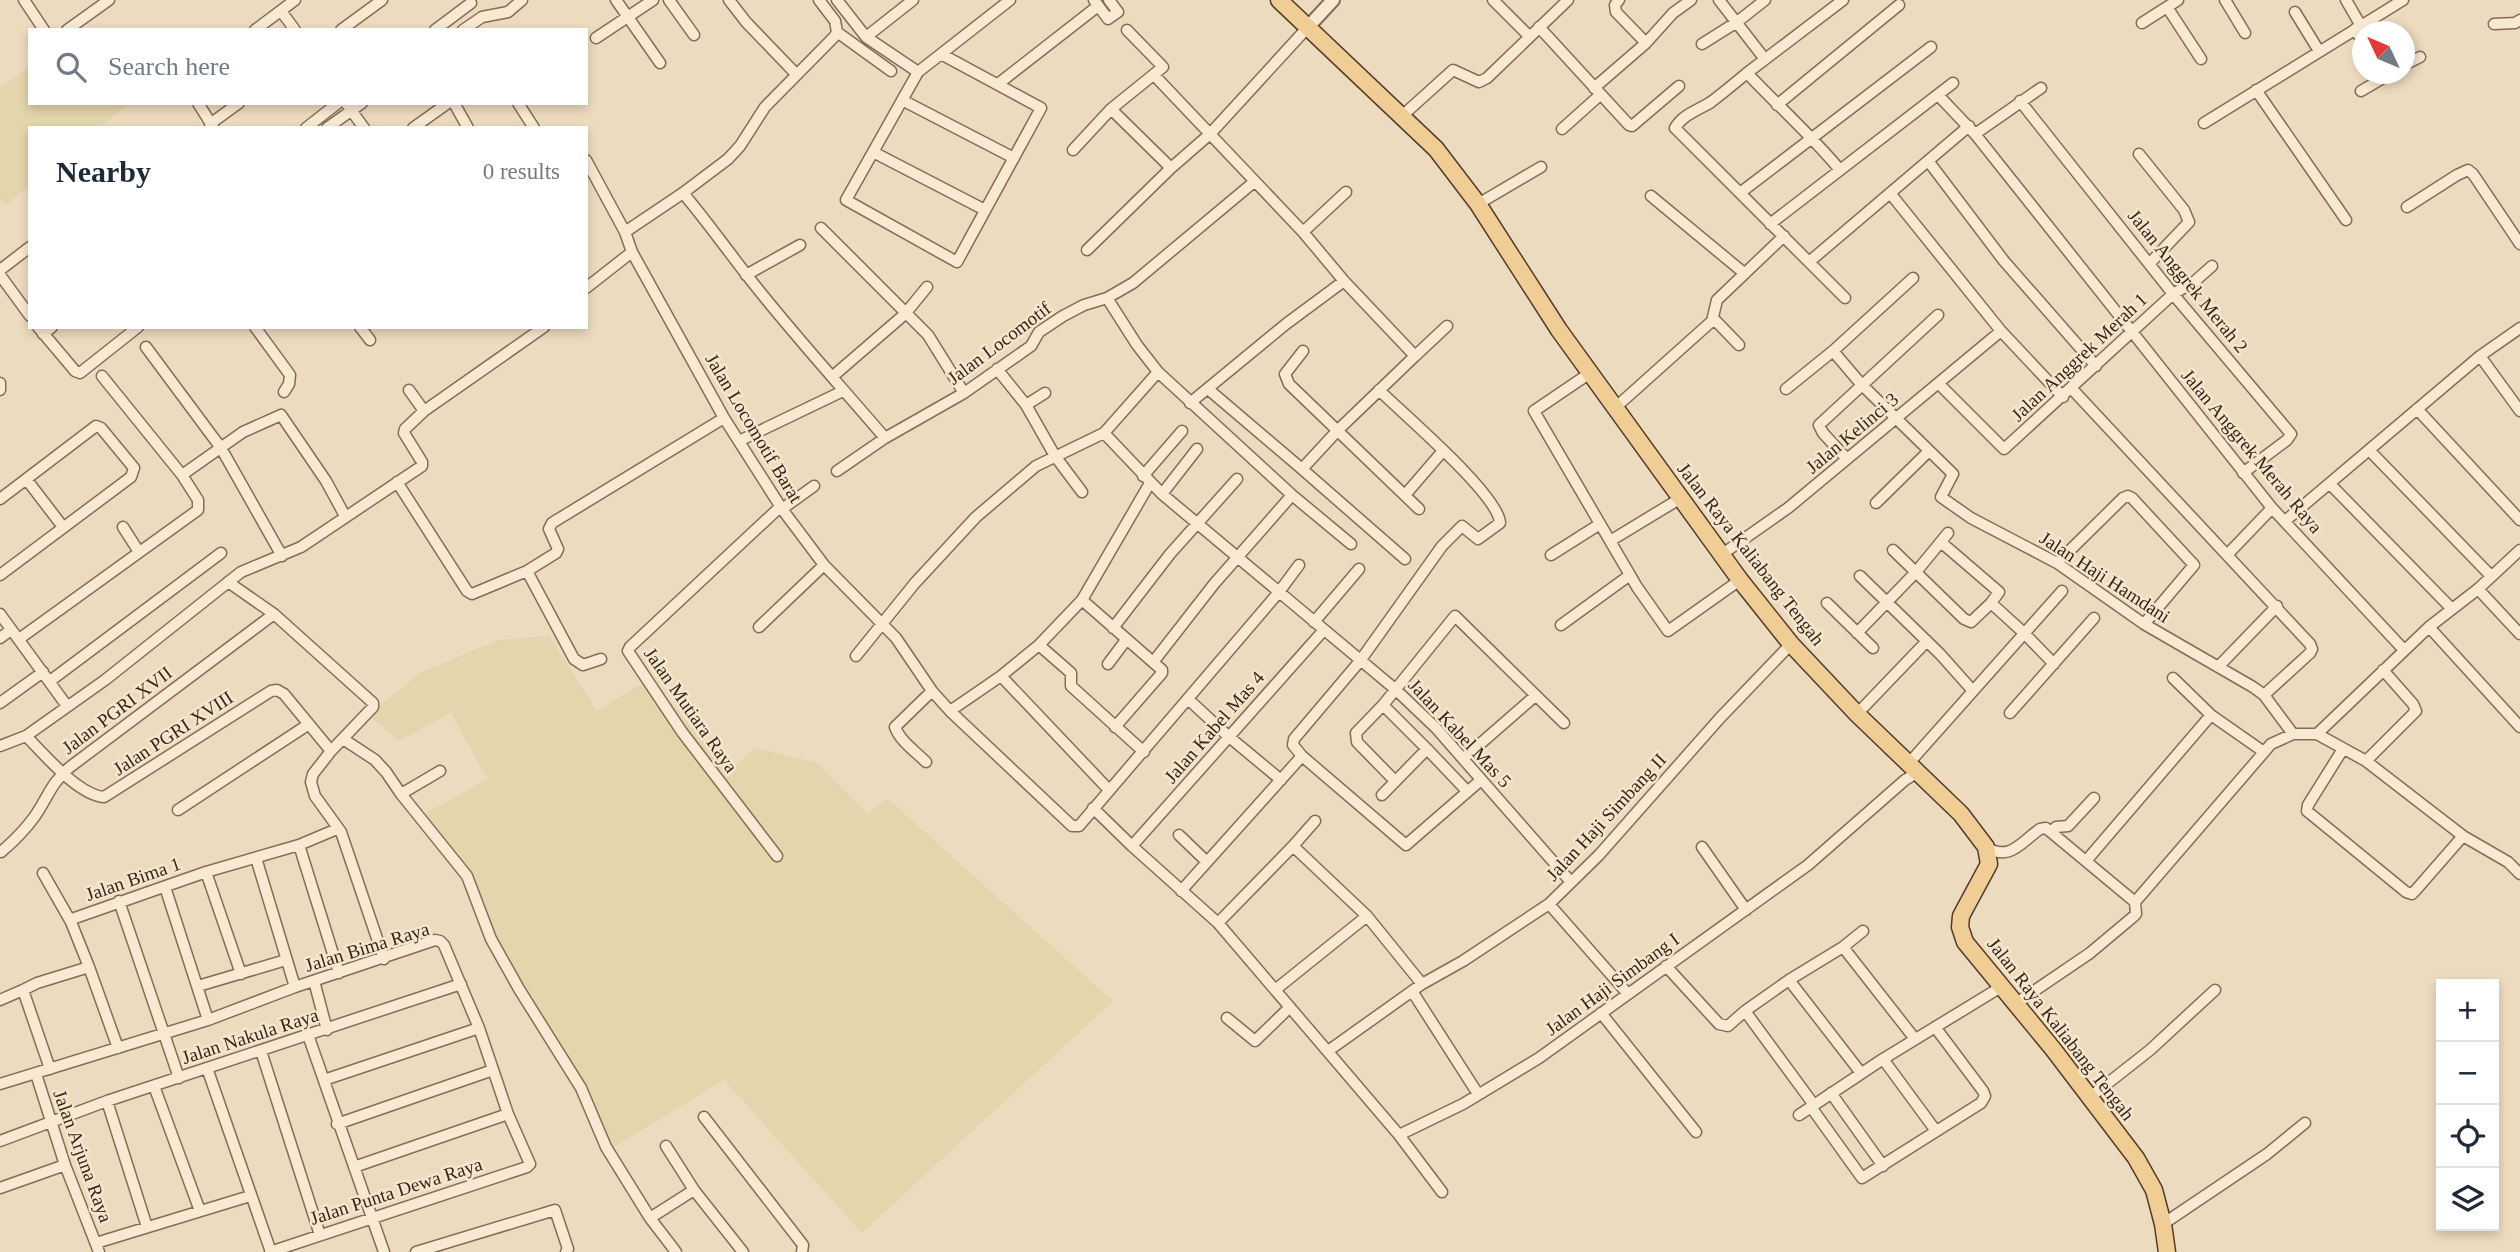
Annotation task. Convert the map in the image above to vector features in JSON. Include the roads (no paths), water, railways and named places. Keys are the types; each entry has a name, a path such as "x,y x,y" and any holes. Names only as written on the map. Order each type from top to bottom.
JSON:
{"main road":[{"name":"Jalan Raya Kaliabang Tengah","path":"1279,0 1436,149 1478,204 1559,330 1740,580 1791,644 1857,714 1961,814 1986,846 1989,863 1961,916 1960,927 1965,942 2136,1158 2154,1190 2167,1252"}],"street":[{"path":"24,0 43,28"},
{"path":"70,28 109,0"},
{"path":"258,28 295,0"},
{"path":"344,28 382,0"},
{"path":"466,28 482,17 508,12 522,0"},
{"path":"616,0 660,63"},
{"path":"596,38 653,0"},
{"path":"669,0 694,35"},
{"path":"729,0 746,22 796,74"},
{"path":"819,0 835,21 837,32 891,71"},
{"path":"837,0 866,37 918,72"},
{"path":"866,37 913,0"},
{"path":"942,54 1041,108 957,262 846,200 918,72 1010,0"},
{"path":"998,84 1096,3 1108,19 1118,12 1109,0"},
{"path":"1087,250 1210,134 1333,0"},
{"path":"1493,0 1529,36"},
{"path":"1619,0 1615,5 1616,12 1646,43"},
{"path":"1562,129 1673,13 1691,0"},
{"path":"1719,0 1764,58"},
{"path":"1702,44 1765,0"},
{"path":"1843,0 1764,58 1709,104 1697,108 1675,128 1845,298"},
{"path":"2142,23 2178,0"},
{"path":"2225,0 2245,33"},
{"path":"2346,0 2355,21"},
{"path":"2368,21 2403,0"},
{"path":"437,28 470,1 482,17"},
{"path":"1402,116 1453,70 1474,81 1483,80 1539,27 1560,3"},
{"path":"1777,105 1899,5"},
{"path":"2167,7 2201,59"},
{"path":"281,11 294,28"},
{"path":"2295,12 2319,51"},
{"path":"2494,24 2517,22 2520,36"},
{"path":"1539,27 1626,124 1632,126 1679,86"},
{"path":"1073,150 1111,108 1161,70 1161,65 1128,30"},
{"path":"2204,123 2352,31"},
{"path":"625,232 683,193 735,151 758,116 837,32"},
{"path":"1740,192 1931,47"},
{"path":"2415,60 2420,57"},
{"path":"1747,73 1813,137 1840,170"},
{"path":"1154,75 1303,232 1415,356"},
{"path":"1770,223 1953,83"},
{"path":"2361,91 2372,84"},
{"path":"1809,262 1929,162 1972,130 2041,88"},
{"path":"2256,90 2346,220"},
{"path":"1938,95 1972,130 2132,333"},
{"path":"902,100 1014,158"},
{"name":"Jalan Anggrek Merah 2","path":"2020,101 2173,294 2291,434 2287,440 2243,472"},
{"path":"199,105 212,126 237,105"},
{"path":"309,126 335,105"},
{"path":"416,126 445,105"},
{"path":"455,105 467,126"},
{"path":"519,105 533,126"},
{"path":"329,126 348,107 362,126"},
{"path":"1111,108 1171,168"},
{"path":"873,152 985,210"},
{"path":"2139,154 2184,210 2189,222 2150,262"},
{"path":"1929,162 2004,261 2096,366"},
{"name":"Jalan Locomotif Barat","path":"588,164 625,232 632,252 724,418 741,440 781,508 824,565 883,623 908,654 932,691 1072,826 1079,826 1144,752 1279,592 1298,565"},
{"path":"1478,204 1541,167"},
{"path":"2407,207 2457,174 2468,170 2520,244"},
{"name":"Jalan Locomotif","path":"837,471 885,438 964,393 1031,346 1040,332 1063,316 1084,305 1107,298 1133,283 1254,182"},
{"path":"1303,232 1346,192"},
{"path":"683,193 746,275 885,438"},
{"path":"1890,194 2001,331 2063,397"},
{"path":"1651,197 1744,273"},
{"path":"821,229 928,335 964,393"},
{"path":"1616,407 1714,319 1717,300 1784,236"},
{"path":"746,275 800,245"},
{"path":"28,249 0,272 28,313"},
{"path":"588,286 632,252"},
{"name":"Jalan Anggrek Merah 1","path":"1939,384 2004,449 2173,294 2194,282 2212,266"},
{"path":"1786,389 1833,351 1913,278"},
{"path":"1190,402 1286,324 1345,281"},
{"path":"832,377 905,314 927,287"},
{"path":"1107,298 1158,372 1350,544"},
{"path":"1847,459 1819,425 1938,315"},
{"path":"1714,319 1740,345"},
{"path":"1302,469 1338,430 1447,326"},
{"path":"40,331 75,371 80,373 136,329"},
{"path":"256,329 290,375 284,392"},
{"path":"362,329 370,340"},
{"path":"0,746 26,736 134,658 228,582 260,563 300,547 423,464 404,433 405,429 424,411 541,329"},
{"name":"Jalan Kelinci 3","path":"1721,555 1788,508 2001,331"},
{"path":"2286,520 2480,356 2519,331"},
{"name":"Jalan Anggrek Merah Raya","path":"2132,333 2272,508 2404,650"},
{"path":"146,347 221,448 282,556"},
{"path":"1303,351 1285,374 1289,384 1419,509"},
{"name":"Jalan Haji Hamdani","path":"1833,351 1861,384 1953,474 1941,497 1971,518 2057,563 2144,625 2264,695 2293,734"},
{"path":"2480,356 2520,411"},
{"path":"997,369 1026,405 1055,456 1082,492"},
{"path":"856,656 975,517 1020,478 1055,456 1104,433 1158,372"},
{"path":"1590,373 1534,411 1630,575 1668,631 1740,580"},
{"path":"19,639 198,510 198,500 181,475 102,376"},
{"path":"0,383 0,390"},
{"path":"2072,389 2277,606 2312,649 2264,695"},
{"path":"409,390 424,411"},
{"path":"1208,390 1405,559"},
{"path":"1379,390 1468,474 1492,506 1500,523 1481,539 1464,527 1459,528 1442,546 1360,662 1294,739 1293,745 1302,756 1406,845 1481,779"},
{"path":"741,440 843,391"},
{"path":"1026,405 1045,393"},
{"path":"2417,409 2520,520"},
{"path":"181,475 243,432 281,415 319,471 345,516"},
{"path":"397,482 470,593 527,571 558,551 549,532 552,523 724,418"},
{"path":"0,499 93,428 101,428 134,468 134,474 0,575"},
{"path":"950,710 1001,676 1039,645 1082,600 1147,480 1182,431"},
{"path":"1104,433 1162,494 1279,592"},
{"path":"1162,494 1198,449"},
{"path":"2370,450 2491,576"},
{"path":"1876,503 1929,451"},
{"path":"1405,495 1442,452"},
{"path":"1113,628 1170,554 1237,479"},
{"path":"27,480 63,527"},
{"path":"2330,484 2452,609"},
{"path":"781,508 814,486"},
{"path":"1154,661 1238,556 1293,495"},
{"path":"1610,541 1681,498"},
{"path":"2057,563 2123,498 2133,498 2194,565 2144,625"},
{"name":"Jalan Mutiara Raya","path":"777,856 682,732 628,651 781,508"},
{"path":"2227,555 2272,508"},
{"path":"1551,555 1600,524"},
{"path":"124,527 139,552"},
{"path":"1857,633 1916,572 1948,533"},
{"path":"1893,550 1967,622 1974,621 1998,595 1997,590 1942,543"},
{"path":"2316,734 2429,627 2478,589 2520,550"},
{"path":"50,681 221,553"},
{"path":"759,626 824,565"},
{"path":"1314,622 1359,569"},
{"path":"527,571 574,659 583,665 601,659"},
{"path":"1561,625 1630,575"},
{"path":"1860,576 1927,641 1973,691"},
{"path":"228,582 274,614 373,703 373,707 331,751 313,774 311,782 315,796 341,832 384,959"},
{"path":"2478,589 2520,634"},
{"name":"Jalan Haji Simbang I","path":"1399,1135 1478,1094 1539,1058 1808,865 1905,780 1973,691 2062,591"},
{"name":"Jalan Kabel Mas 5","path":"1279,592 1395,689 1464,758 1571,882"},
{"path":"1082,600 1161,667 1162,673 1115,727"},
{"path":"1827,603 1873,648"},
{"path":"1991,603 2054,664"},
{"path":"2218,667 2277,606"},
{"path":"0,614 66,706"},
{"name":"Jalan PGRI XVII","path":"1,852 18,837 63,773 274,614"},
{"path":"1395,781 1355,738 1356,733 1383,705 1455,616 1564,723"},
{"path":"2010,713 2094,618"},
{"path":"2429,627 2520,727"},
{"path":"0,638 11,630"},
{"name":"Jalan Kabel Mas 4","path":"1132,846 1323,631"},
{"path":"1108,664 1126,640"},
{"path":"1857,714 1927,641"},
{"name":"Jalan Haji Simbang II","path":"1328,1051 1422,984 1463,961 1549,904 1599,855 1720,718 1791,644"},
{"path":"1039,645 1071,673 1071,686 1144,752"},
{"path":"2365,761 2416,710 2383,670"},
{"path":"0,702 43,672"},
{"path":"1001,676 1109,790"},
{"path":"2174,678 2211,715 2264,752"},
{"name":"Jalan PGRI XVIII","path":"26,736 63,773 91,793 99,797 108,796 271,691 277,690 284,694 331,751"},
{"path":"926,762 901,737 895,727 932,691"},
{"path":"1464,758 1535,696"},
{"path":"1188,699 1228,737 1281,780"},
{"path":"1383,705 1467,791"},
{"path":"2085,861 2211,715"},
{"path":"178,810 309,724"},
{"path":"2015,1004 2090,953 2133,917 2136,914 2135,902 2264,752 2271,744 2293,734 2316,734 2365,761 2463,835 2508,862 2520,874"},
{"path":"343,739 375,760 386,772 467,876 491,939 581,1088 606,1147 650,1218 676,1252"},
{"path":"1382,795 1427,749"},
{"path":"2343,749 2308,804 2307,811 2406,892 2412,894 2463,835"},
{"path":"1181,891 1302,756"},
{"path":"401,794 440,771"},
{"path":"2051,832 2056,827 2068,826 2094,798"},
{"path":"1093,808 1218,923 1399,1135 1442,1192"},
{"path":"1218,923 1315,821"},
{"path":"1986,846 1997,854 2012,851 2040,829 2046,828 2135,902"},
{"name":"Jalan Bima 1","path":"118,1048 72,919 206,872 299,845 337,829"},
{"path":"1179,835 1207,862"},
{"path":"299,845 339,973"},
{"path":"1293,846 1367,916 1422,984"},
{"path":"1702,847 1746,910"},
{"path":"256,858 295,987"},
{"path":"206,872 241,974"},
{"path":"43,873 71,922"},
{"path":"165,887 208,1020"},
{"path":"119,901 179,1078"},
{"path":"1549,904 1628,994"},
{"path":"1275,989 1367,916"},
{"path":"1666,965 1719,1024 1728,1026 1789,980 1843,947 1863,931"},
{"name":"Jalan Bima Raya","path":"118,1048 208,1020 295,987 435,940 440,941 461,984 508,1114 530,1161"},
{"path":"1843,947 1915,1039"},
{"path":"198,986 286,960"},
{"path":"0,1000 29,985 89,967"},
{"path":"1789,980 1861,1073"},
{"path":"314,981 327,1030"},
{"name":"Jalan Nakula Raya","path":"0,1141 107,1101 461,984"},
{"path":"1799,1115 1883,1059 2001,987"},
{"path":"23,990 50,1069"},
{"path":"2089,1098 2150,1050 2215,990"},
{"path":"1412,991 1478,1094"},
{"path":"1227,1018 1255,1041 1290,1007"},
{"path":"1745,1011 1862,1178 1981,1103 1985,1096 1935,1027"},
{"path":"1601,1013 1696,1132"},
{"path":"324,1080 479,1028"},
{"path":"308,1035 381,1251"},
{"name":"Jalan Arjuna Raya","path":"98,1247 65,1165 36,1073 118,1048"},
{"path":"261,1051 320,1235"},
{"path":"1883,1059 1936,1131"},
{"path":"207,1068 270,1252"},
{"path":"337,1124 493,1070"},
{"path":"0,1084 36,1073"},
{"path":"154,1086 200,1211"},
{"path":"1831,1093 1883,1166"},
{"path":"107,1101 147,1227"},
{"path":"354,1167 508,1114"},
{"path":"704,1117 803,1250"},
{"path":"2163,1224 2267,1154 2305,1123"},
{"path":"666,1146 694,1190 743,1252"},
{"name":"Jalan Punta Dewa Raya","path":"270,1252 527,1167 530,1161"},
{"path":"0,1188 65,1165"},
{"path":"650,1218 694,1190"},
{"path":"98,1247 147,1227 250,1196"},
{"path":"416,1252 550,1210 555,1210 568,1249 566,1252"}]}
